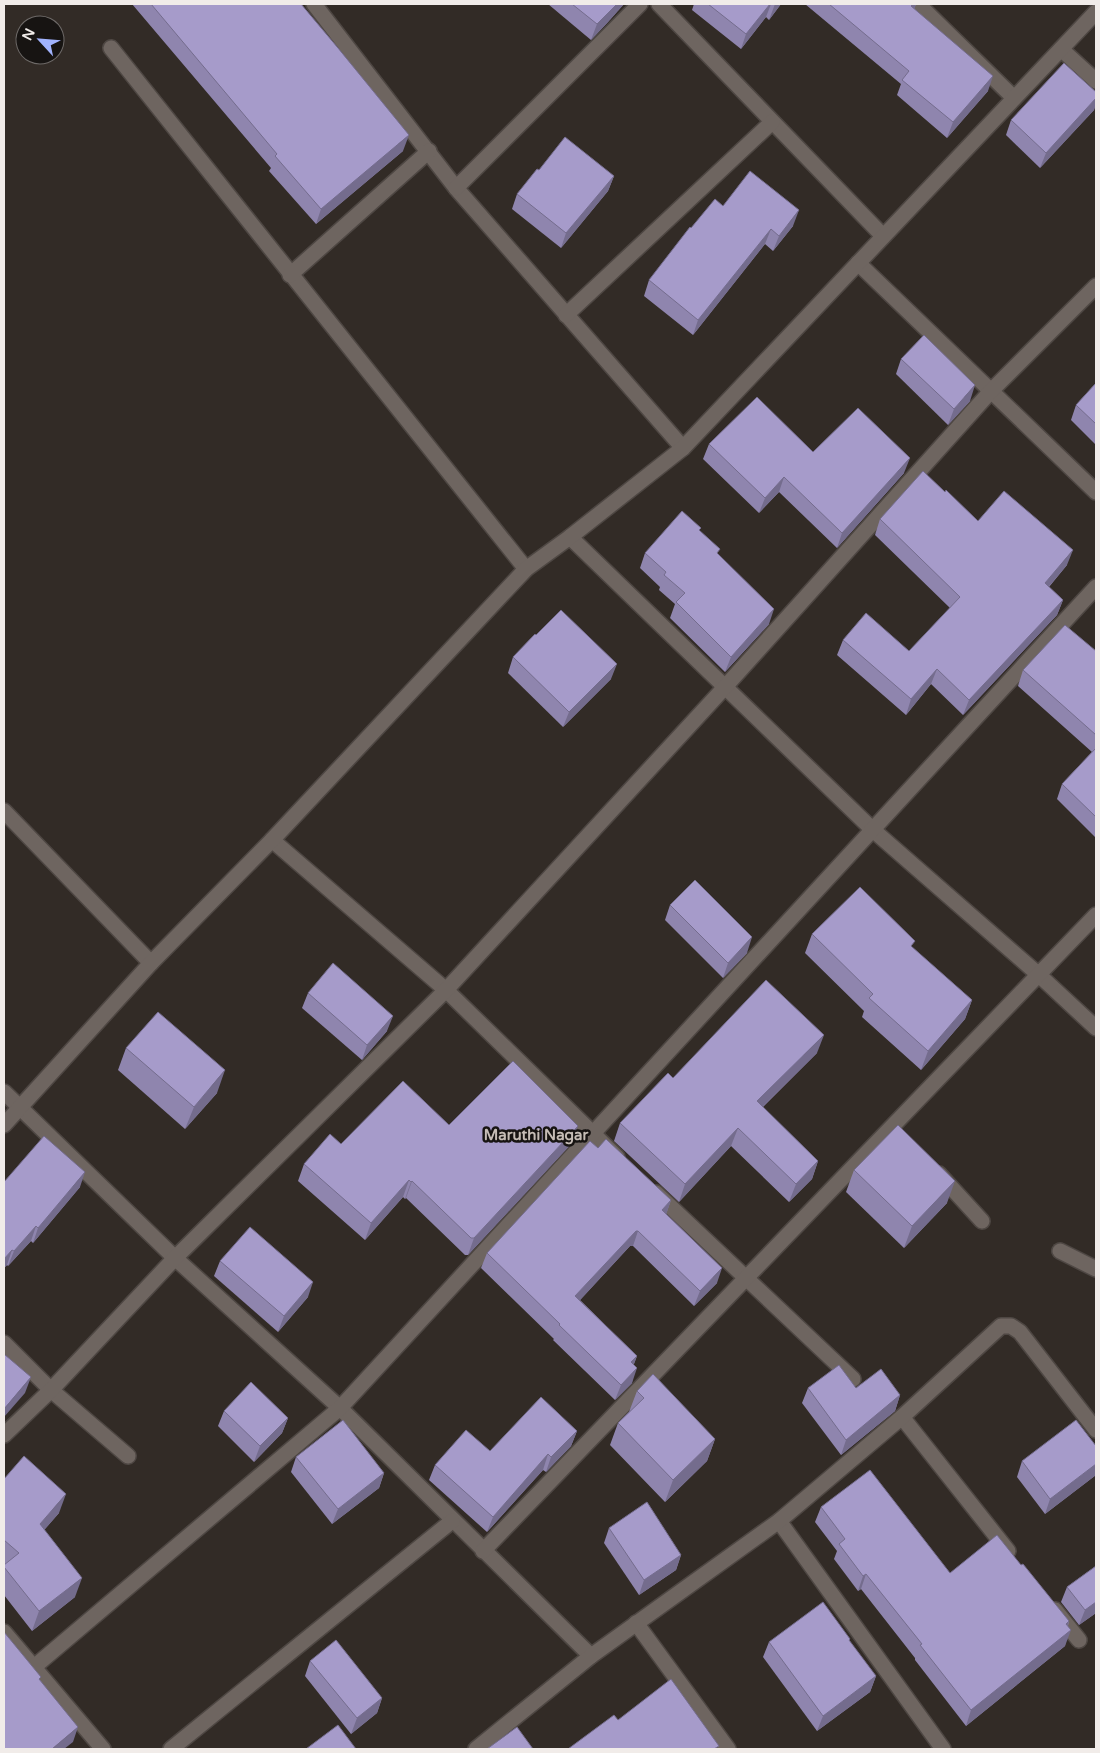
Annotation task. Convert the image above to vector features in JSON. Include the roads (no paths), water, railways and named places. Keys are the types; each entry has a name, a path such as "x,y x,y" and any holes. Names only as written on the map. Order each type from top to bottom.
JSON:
{"street":[{"path":"314,4 456,188 683,448"},
{"path":"456,188 640,4"},
{"path":"659,4 883,236"},
{"path":"918,4 1014,98"},
{"path":"4,1125 151,963 272,840 526,569 570,537 683,448 1096,12"},
{"path":"110,48 526,569"},
{"path":"1061,49 1096,81"},
{"path":"566,315 772,122"},
{"path":"290,275 429,151"},
{"path":"858,263 1096,492"},
{"path":"4,1435 51,1390 175,1258 446,990 725,687 991,391 1096,286"},
{"path":"570,537 873,830 1096,1028"},
{"path":"34,1666 340,1408 1096,587"},
{"path":"4,811 151,963"},
{"path":"272,840 446,990 628,1167"},
{"path":"483,1551 1096,916"},
{"path":"4,1092 175,1258 340,1408 452,1521 591,1656"},
{"path":"894,1126 906,1139"},
{"path":"932,1166 982,1221"},
{"path":"649,1186 854,1379"},
{"path":"1060,1251 1096,1269"},
{"path":"476,1749 591,1656 779,1521 902,1417 1001,1326 1011,1326 1020,1332 1096,1430"},
{"path":"4,1342 51,1390 128,1456"},
{"path":"902,1417 1018,1563"},
{"path":"171,1749 452,1521"},
{"path":"779,1521 943,1749"},
{"path":"1049,1602 1080,1640"},
{"path":"636,1623 728,1749"},
{"path":"4,1632 104,1749"},
{"path":"512,1721 522,1735"}],"district":[{"name":"Maruthi Nagar","path":"536,1135"}]}
